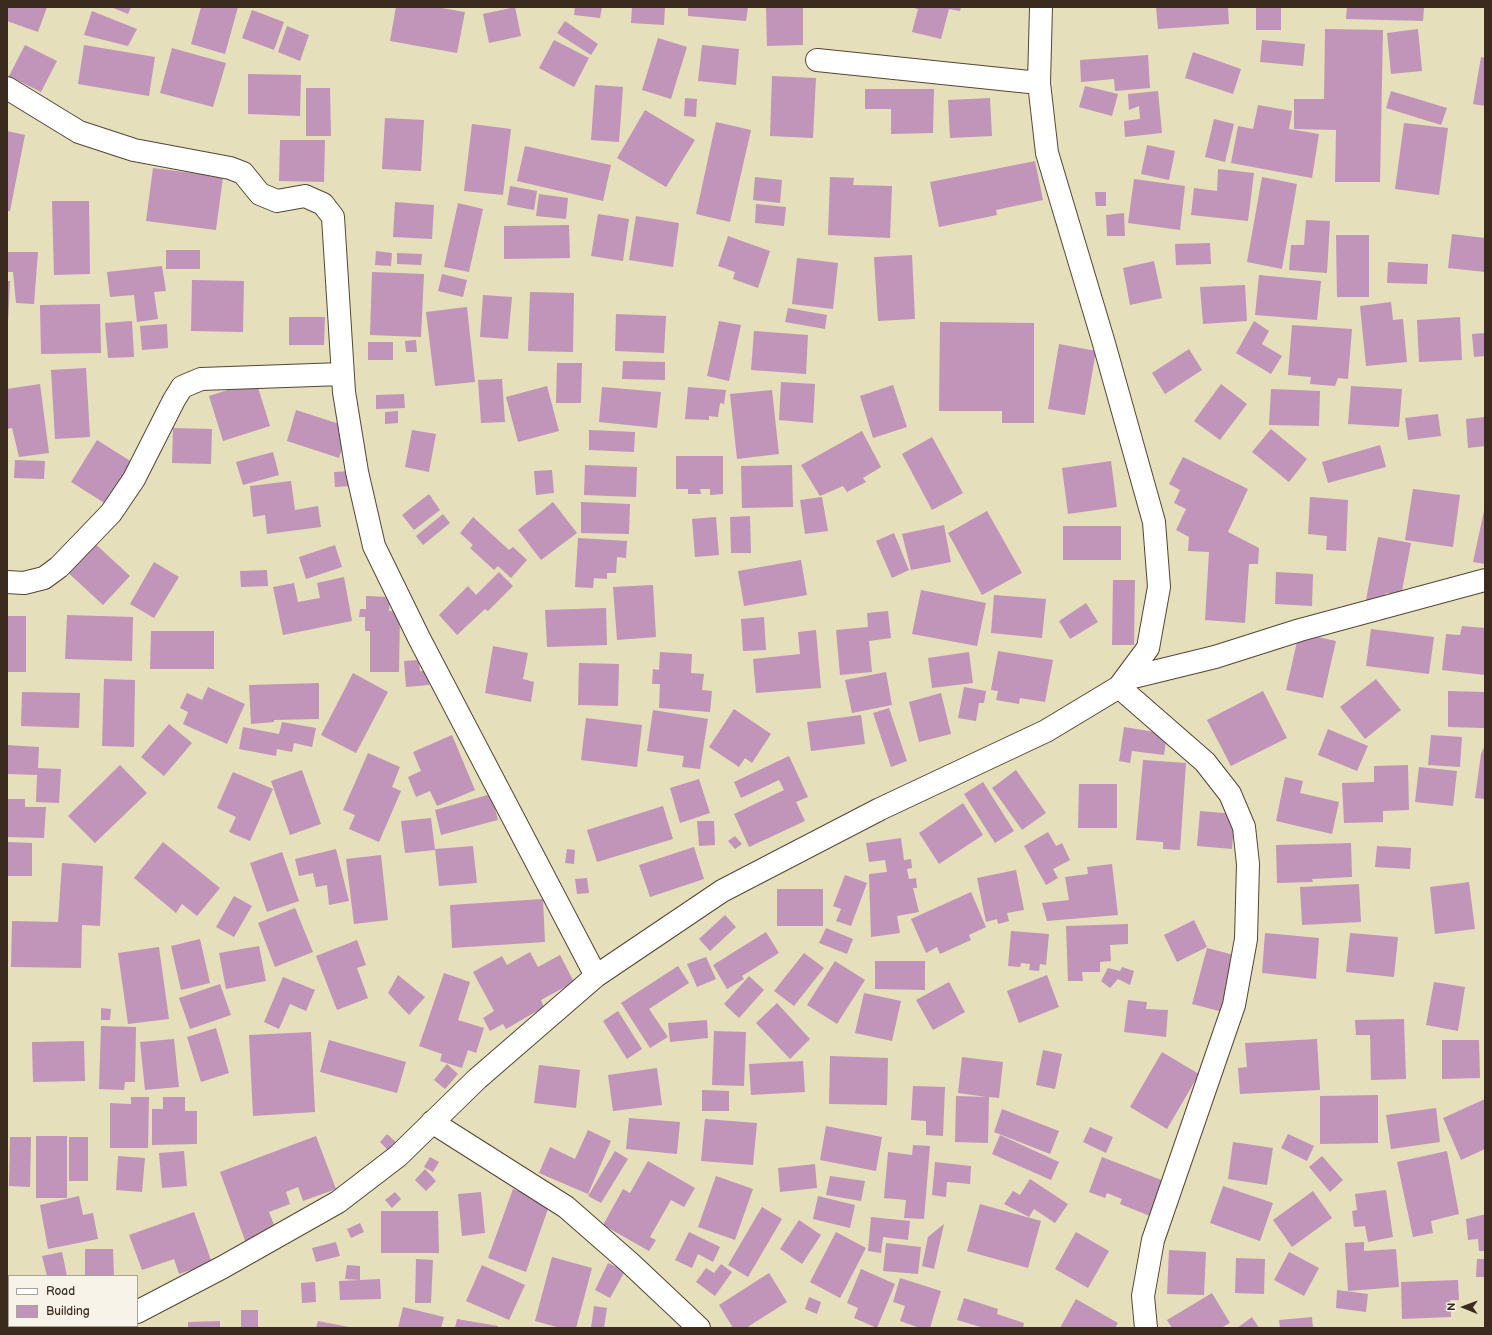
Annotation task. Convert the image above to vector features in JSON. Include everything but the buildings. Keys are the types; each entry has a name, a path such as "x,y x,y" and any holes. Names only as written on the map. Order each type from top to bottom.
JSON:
{"street":[{"path":"1040,7 1039,83 1047,153 1103,340 1154,522 1159,588 1148,648 1122,683"},
{"path":"817,60 1039,83"},
{"path":"7,88 79,132 134,150 230,168 243,173 260,194 277,201 305,196 323,204 333,217 344,392 357,472 374,546 419,638 596,976"},
{"path":"7,582 24,583 44,578 59,567 111,512 134,480 182,387 201,379 342,374"},
{"path":"138,1311 223,1267 338,1202 398,1156 477,1079 596,976 722,891 880,809 1046,731 1122,683 1215,658 1300,630 1485,580"},
{"path":"1122,683 1205,762 1230,794 1244,827 1248,864 1246,939 1234,1005 1153,1240 1143,1296 1146,1328"},
{"path":"432,1122 566,1208 630,1263 699,1328"}]}
